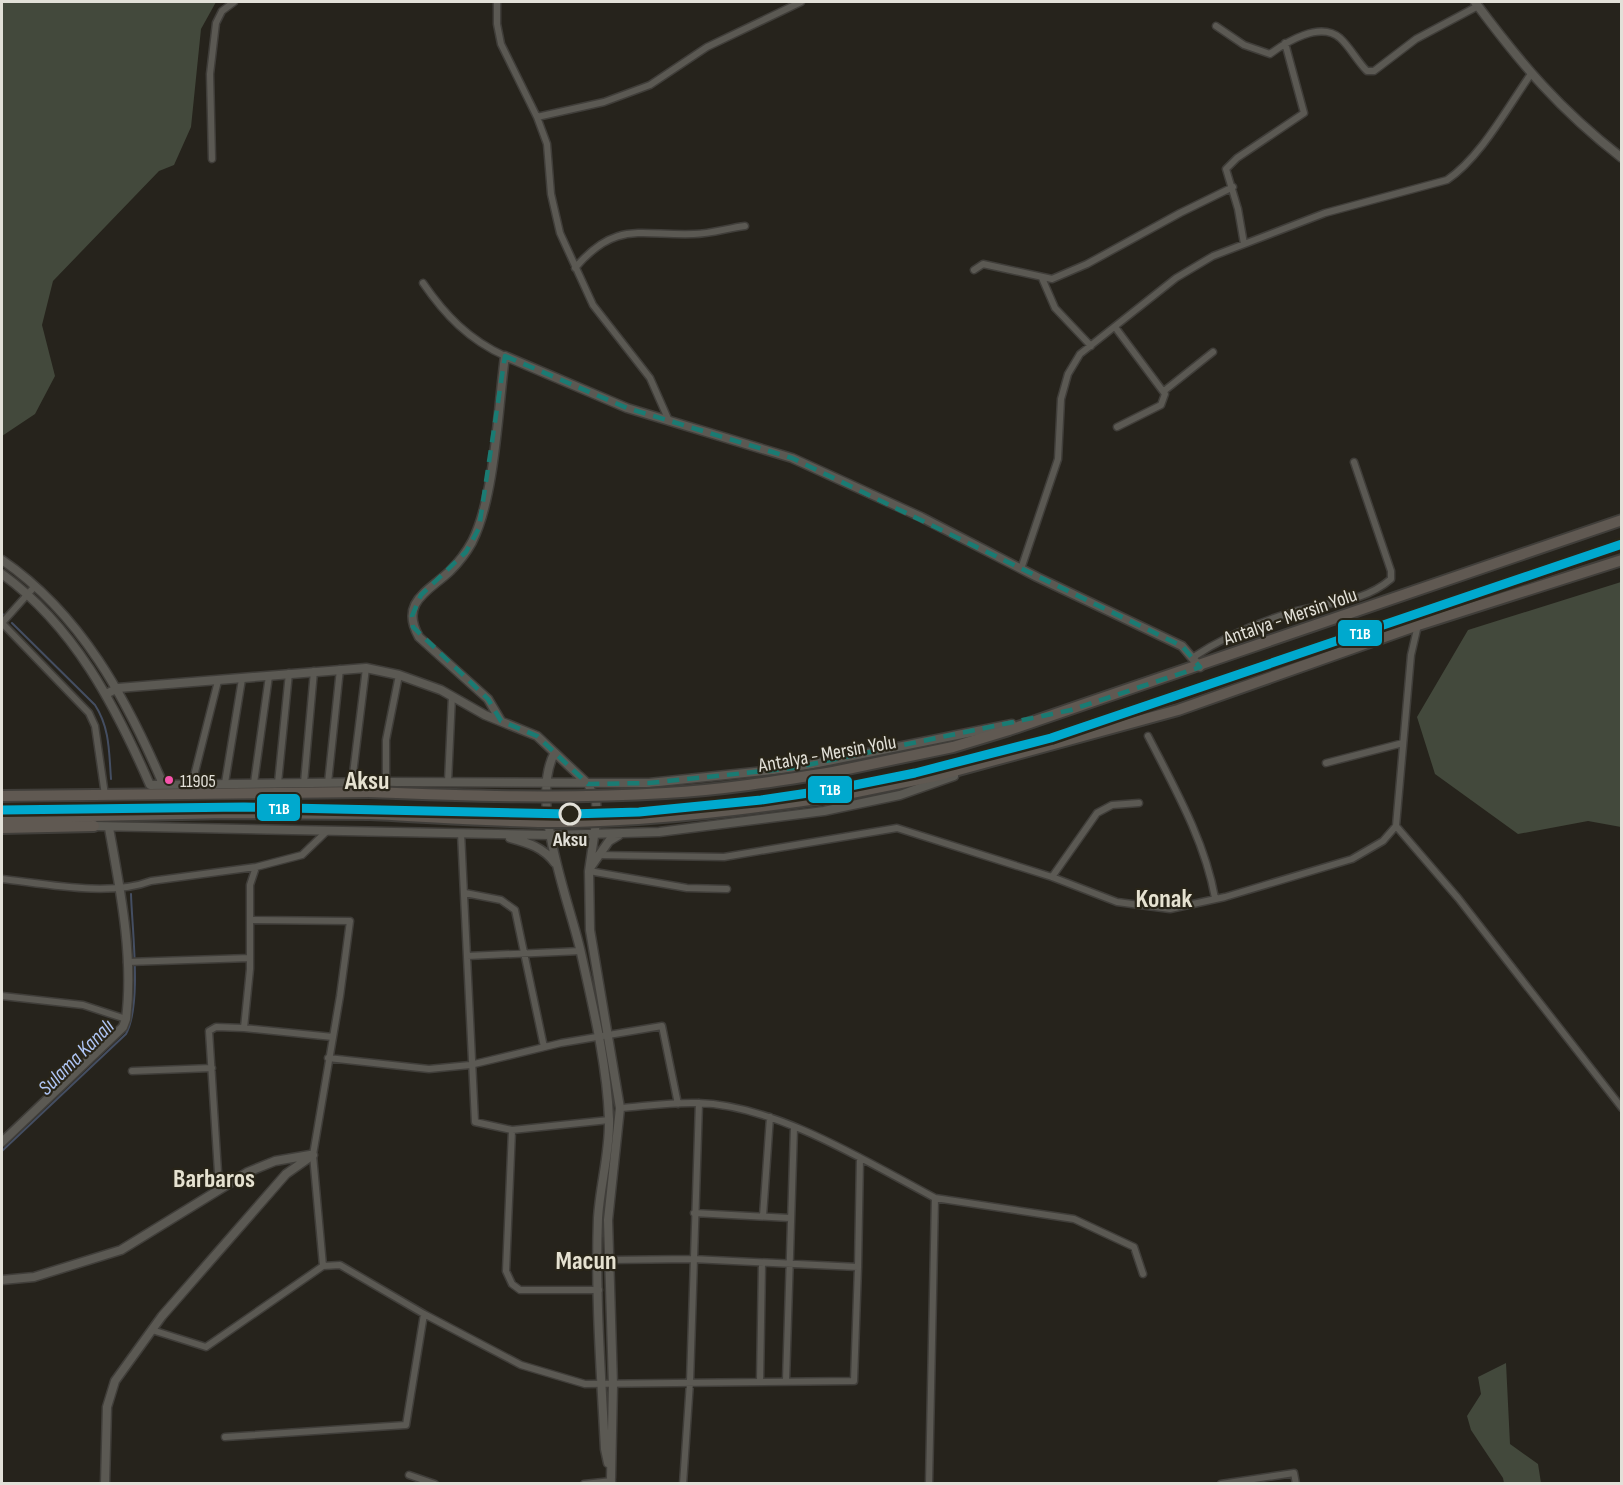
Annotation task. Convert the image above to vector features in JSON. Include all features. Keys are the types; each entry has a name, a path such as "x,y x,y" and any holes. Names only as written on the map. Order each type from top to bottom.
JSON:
{"highway":[{"name":"Antalya - Mersin Yolu","path":"2,796 369,792 527,798 720,789 833,772 953,747 1071,710 1196,663 1622,520"},
{"path":"2,818 226,813 370,814 540,822 598,821 725,811 837,796 993,761 1178,710 1418,626 1622,560"},
{"path":"120,795 150,785"},
{"path":"26,818 94,826"},
{"path":"2,828 94,826"}],"street":[{"path":"212,159 210,74 215,51 216,23 222,11 234,2"},
{"path":"497,2 501,44 537,117 547,144 555,216 575,268 593,304 650,378 661,397 669,421"},
{"path":"537,117 604,102 650,85 706,47 801,2"},
{"path":"1216,26 1244,45 1258,52 1270,54 1285,43 1313,33 1330,32 1340,38 1367,71 1374,71 1416,39 1476,4 1531,74 1561,107 1622,158"},
{"path":"1244,244 1233,187 1226,169 1237,158 1304,113 1285,43"},
{"path":"1021,569 1058,459 1061,399 1068,374 1080,354 1176,279 1213,256 1324,213 1447,180 1460,171 1473,157 1531,74"},
{"path":"974,270 983,264 1052,279 1070,273 1233,187"},
{"path":"575,268 601,243 627,233 693,234 745,226"},
{"path":"1042,278 1055,308 1091,346"},
{"path":"423,283 450,320 486,347 627,408 792,459 921,517 1021,569 1182,646 1196,663 1223,638 1247,627 1320,605 1357,599 1380,589 1391,579 1391,571 1354,462"},
{"path":"1115,327 1164,391"},
{"path":"1117,427 1161,405 1164,391 1213,352"},
{"path":"501,721 488,699 419,637 413,627 412,616 421,594 450,571 466,552 479,528 486,503 505,356"},
{"path":"2,560 34,586 73,625 118,688 163,784"},
{"path":"2,574 63,632 106,694 150,785 352,782 649,783 793,768 966,735 1071,710"},
{"path":"34,586 2,623 89,713 95,726 105,795"},
{"path":"598,855 724,857 897,828 1052,877 1117,902 1170,909 1215,898 1352,859 1383,841 1396,826 1411,655 1418,626"},
{"path":"328,783 340,668"},
{"path":"106,694 118,688 242,679 314,670 366,668 399,675 452,696 537,736 588,784 596,801 595,835 589,871 590,930 620,1108 608,1220 613,1385 612,1481"},
{"path":"352,782 366,668"},
{"path":"304,783 314,670"},
{"path":"278,783 289,673"},
{"path":"386,782 386,740 399,675"},
{"path":"254,783 269,676"},
{"path":"225,783 242,679"},
{"path":"192,784 218,681"},
{"path":"448,782 452,696"},
{"path":"1148,736 1191,824 1208,870 1215,898"},
{"path":"1326,763 1403,743"},
{"path":"554,754 550,762 548,784 550,835 581,951 609,1120 598,1217 605,1449 612,1481"},
{"path":"94,826 550,835 621,834 728,825 824,811 900,795 993,761"},
{"path":"1052,877 1097,813 1112,805 1139,803"},
{"path":"1396,826 1458,898 1622,1108"},
{"path":"2,1142 123,1027 126,1019 128,963 120,888 109,828"},
{"path":"2,879 120,888 256,867 302,855 327,831"},
{"path":"461,833 470,1065 475,1122 512,1130 609,1120"},
{"path":"495,834 532,844 547,853 557,866"},
{"path":"589,871 609,841 621,834"},
{"path":"244,1028 250,957 250,885 256,867"},
{"path":"589,871 687,888 727,890"},
{"path":"465,893 501,900 513,906 518,917 544,1047"},
{"path":"250,920 350,921 313,1155 323,1266"},
{"path":"467,956 581,951"},
{"path":"128,963 250,957"},
{"path":"2,996 83,1005 126,1019"},
{"path":"328,1058 429,1069 470,1065 544,1047 662,1026 678,1104"},
{"path":"219,1188 209,1030 216,1027 244,1028 333,1037"},
{"path":"132,1071 212,1068"},
{"path":"620,1108 699,1103 770,1117 860,1158 935,1198 1048,1214 1087,1223 1134,1246 1143,1274"},
{"path":"683,1484 690,1382 692,1259 699,1103"},
{"path":"763,1216 770,1117"},
{"path":"786,1382 794,1128"},
{"path":"512,1130 506,1271 509,1280 520,1290 599,1290"},
{"path":"2,1280 34,1277 121,1250 219,1188 275,1161 313,1155"},
{"path":"105,1484 107,1407 116,1381 152,1329 286,1174 313,1155"},
{"path":"152,1329 206,1347 323,1266 339,1265 424,1314 521,1365 585,1384 855,1381 860,1158"},
{"path":"929,1484 935,1198"},
{"path":"694,1213 790,1218"},
{"path":"609,1260 692,1259 858,1267"},
{"path":"760,1382 762,1263"},
{"path":"225,1437 406,1425 424,1314"},
{"path":"1221,1484 1294,1473 1296,1484"},
{"path":"409,1475 435,1484"},
{"path":"584,1484 612,1481"}],"highlighted area":[{"path":"505,356 627,408 792,458 1182,646 1200,667 1071,710 793,768 649,783 588,784 537,736 501,721 488,699 413,627 412,616 421,595 466,552 479,528"}],"green space":[{"path":"2,2 216,2 201,29 191,127 174,165 159,171 53,281 42,325 55,376 35,414 2,436"},
{"path":"1621,582 1621,827 1588,821 1518,834 1435,774 1417,717 1468,630"},
{"path":"1506,1363 1510,1444 1538,1464 1541,1483 1504,1483 1471,1430 1467,1416 1481,1394 1478,1377"}],"waterway":[{"name":"Sulama Kanalı","path":"12,623 95,705 106,732 111,779"},
{"name":"Sulama Kanalı","path":"2,1151 126,1034 131,1021 135,986 131,894"}],"transit line":[{"name":"T1B","path":"2,810 244,807 570,814 639,812 761,800 835,789 915,773 1051,738 1622,544"}],"place":[{"name":"11905","path":"169,780"},
{"name":"Aksu","path":"570,814"}],"district":[{"name":"Aksu","path":"367,780"},
{"name":"Konak","path":"1164,898"},
{"name":"Barbaros","path":"214,1178"},
{"name":"Macun","path":"586,1260"}]}
